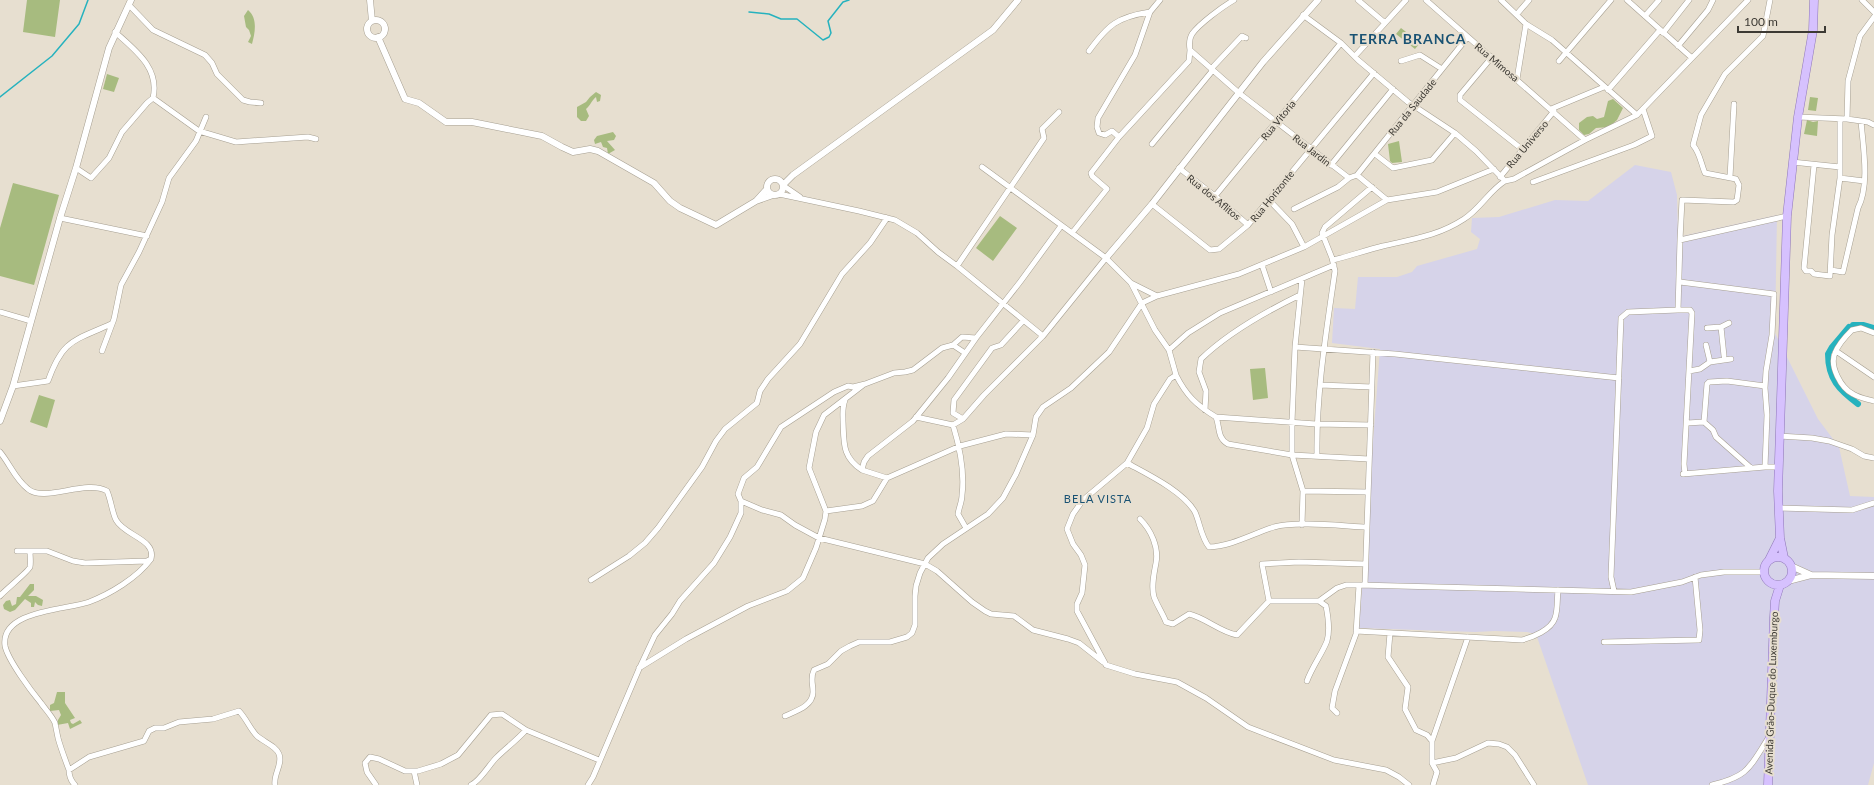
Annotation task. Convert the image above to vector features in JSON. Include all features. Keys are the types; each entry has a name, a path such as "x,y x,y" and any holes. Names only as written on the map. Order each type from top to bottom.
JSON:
{"main road":[{"path":"1780,538 1765,566 1764,572 1766,578 1771,583 1780,585 1788,581 1792,573 1791,566 1784,558 1780,538 1778,508 1779,436 1788,216 1792,162 1798,117 1813,30 1814,0"},
{"path":"1769,560 1776,557 1784,558"},
{"name":"Avenida Grão-Duque do Luxemburgo","path":"1771,583 1775,601"},
{"name":"Avenida Grão-Duque do Luxemburgo","path":"1768,785 1775,601 1780,585"}],"street":[{"path":"370,0 372,21"},
{"path":"756,200 776,195 783,191 783,186 793,175 993,30 1018,0"},
{"path":"1119,137 1112,131 1105,135 1099,134 1097,128 1098,118 1135,55 1150,12 1160,0"},
{"path":"1072,233 1107,189 1092,176 1091,173 1119,137 1189,61 1189,41 1192,34 1221,8 1234,0"},
{"path":"916,417 953,425 963,419 984,395 1043,336 1152,204 1239,93 1318,0"},
{"path":"1358,0 1385,23"},
{"path":"1355,56 1406,0"},
{"name":"Rua Mimosa","path":"1426,0 1467,38 1492,57 1585,140"},
{"path":"1501,0 1526,24 1552,40 1566,54 1637,115"},
{"path":"1517,14 1529,0"},
{"path":"1559,61 1611,0"},
{"path":"1626,0 1692,58"},
{"path":"1646,16 1659,0"},
{"name":"Rua Universo","path":"1500,177 1523,150 1553,110 1606,89 1662,31 1689,0"},
{"path":"1678,46 1708,10 1712,0"},
{"path":"1169,350 1188,333 1220,313 1302,279 1333,263 1383,246 1424,238 1440,231 1465,218 1494,188 1505,181 1514,179 1585,140 1637,115 1748,0"},
{"path":"1678,310 1682,200 1736,201 1738,182 1736,179 1730,177 1705,173 1698,151 1693,145 1694,138 1701,115 1725,74 1763,36 1770,0"},
{"path":"1862,0 1874,12"},
{"path":"0,421 13,386 30,321 76,168 107,54 115,32 130,3 153,30 205,55 212,63 218,74 243,100 261,103"},
{"path":"1089,51 1110,25 1132,15 1150,12"},
{"path":"1304,15 1341,43 1408,102 1414,104"},
{"path":"1847,119 1848,81 1860,36 1874,17"},
{"path":"378,20 384,26 384,32 378,37 370,36 368,31 368,25 372,21 378,20"},
{"path":"1517,79 1526,24"},
{"path":"76,168 91,178 109,158 122,132 147,103 154,98 156,86 150,68 141,55 115,32"},
{"path":"1152,144 1212,70 1242,36 1246,38"},
{"path":"378,37 405,99 419,103 446,122 472,122 542,136 562,148 573,152 590,149 598,151 654,183 670,201 680,208 716,225 756,200 767,189 768,183 775,178 793,175"},
{"name":"Rua da Saudade","path":"1357,175 1467,38"},
{"name":"Rua Vitoria","path":"1216,196 1341,43"},
{"name":"Rua Jardin","path":"1190,50 1239,93 1310,150 1349,178"},
{"path":"1401,61 1420,55 1442,69"},
{"path":"1355,56 1360,58 1414,104 1455,133 1505,181"},
{"path":"1492,57 1460,95 1460,100 1523,150"},
{"name":"Rua Horizonte","path":"1152,204 1210,250 1219,249 1248,225 1374,73"},
{"path":"1331,165 1393,89"},
{"path":"154,98 199,131 236,142 308,136 316,138"},
{"path":"1730,177 1734,104"},
{"path":"1533,182 1634,145 1652,136 1643,109"},
{"path":"957,266 1044,138 1042,129 1058,112"},
{"path":"102,351 111,324 114,320 121,286 147,236 162,202 169,178 196,141 206,117"},
{"path":"1798,117 1847,119 1868,122 1874,125"},
{"path":"1814,165 1804,268 1806,271 1810,271 1814,274 1830,276 1832,270 1830,258 1840,178 1840,119"},
{"path":"1832,270 1843,272 1858,208 1861,202 1864,181 1861,121"},
{"path":"1374,154 1393,168 1432,160 1455,133"},
{"path":"1792,162 1840,167"},
{"path":"982,167 1106,258 1131,283 1155,330 1169,350 1176,375 1185,392 1205,410 1216,416 1316,424 1370,425"},
{"name":"Rua dos Aflitos","path":"1179,168 1216,196 1248,225"},
{"path":"785,716 807,705 813,694 811,676 814,670 828,664 841,651 859,642 890,642 907,637 912,633 915,625 914,596 916,586 920,573 928,558 944,544 988,514 1003,498 1016,474 1032,435 1036,417 1043,407 1071,388 1104,357 1142,303 1157,296 1232,276 1262,265 1324,237 1387,200 1437,192 1494,169"},
{"path":"1294,209 1338,187 1349,178 1357,175 1387,200"},
{"path":"775,178 779,180 783,186 802,198"},
{"path":"1840,178 1864,181"},
{"path":"1317,456 1316,424 1323,350 1335,271 1322,233 1325,227 1372,187"},
{"path":"767,189 776,195 802,198 896,220 917,233 938,252 1004,303 1023,321 1043,336"},
{"path":"1269,200 1292,224 1304,247"},
{"path":"1680,240 1788,216"},
{"path":"60,218 147,236"},
{"path":"591,580 629,556 646,543 702,467 716,441 725,429 757,403 760,391 768,378 800,344 842,274 870,243 887,218"},
{"path":"862,470 864,462 868,456 916,417 948,378 976,338 1061,226"},
{"path":"1262,265 1271,292"},
{"path":"1302,279 1295,347 1292,422 1292,455 1303,491 1302,526"},
{"path":"1680,282 1774,294 1772,335 1765,386 1767,415 1765,466"},
{"path":"1131,283 1157,296"},
{"path":"1205,410 1206,391 1199,372 1201,359 1216,345 1233,333 1275,307 1300,295"},
{"path":"1614,591 1611,577 1621,318 1623,314 1628,312 1678,310 1690,310 1692,313 1684,474 1765,466 1778,467"},
{"path":"0,312 30,321"},
{"path":"963,419 953,413 954,400 992,348 1001,345 1023,321"},
{"path":"1707,328 1721,327 1729,323"},
{"path":"13,386 48,381 53,366 66,346 76,339 111,324"},
{"path":"1721,327 1724,356"},
{"path":"1874,333 1861,328 1855,329 1849,333 1836,351 1834,360 1836,372 1845,387 1854,395 1874,401"},
{"path":"588,785 593,777 638,669 662,625 714,563 730,537 741,513 742,501 738,494 741,483 757,467 781,427 834,392 848,386 853,387 865,384 894,373 912,370 942,348 953,345 962,337 976,338"},
{"path":"953,345 965,353"},
{"path":"1706,345 1710,362"},
{"path":"1295,347 1323,350 1373,352 1619,378"},
{"path":"1836,351 1874,376"},
{"path":"1337,713 1332,708 1334,691 1356,631 1365,564 1373,352"},
{"path":"1689,371 1700,368 1710,362 1731,359"},
{"path":"1106,665 1078,611 1077,604 1082,593 1085,565 1081,554 1073,544 1067,529 1073,514 1083,500 1127,463 1147,428 1154,404 1170,379 1176,375"},
{"path":"1704,422 1707,384 1709,382 1727,381 1765,386"},
{"path":"638,669 686,639 748,606 786,591 803,578 819,538 826,511 809,468 819,424 824,415 865,384"},
{"path":"1320,385 1372,387"},
{"path":"845,400 842,408 845,451 852,463 862,470 887,478"},
{"path":"1216,416 1219,425 1219,436 1228,444 1292,455 1369,459"},
{"path":"1686,423 1704,422 1713,430 1716,437 1751,468"},
{"path":"953,425 960,446 963,481 962,497 958,514 966,528"},
{"path":"826,511 862,506 873,501 887,478 960,446 1006,434 1032,435"},
{"path":"1779,436 1812,438 1829,441 1852,449 1864,456 1874,458"},
{"path":"0,452 18,480 29,491 38,494 100,487 107,491 117,522 150,546 152,554 151,559 144,568 108,592 89,602 32,614 14,623 7,634 5,645 9,656 54,722 69,770 69,776 71,782 75,785"},
{"path":"1127,463 1156,478 1180,496 1194,511 1203,531 1205,542 1209,547 1220,546 1274,527 1367,527"},
{"path":"1303,491 1368,492"},
{"path":"742,501 762,510 781,515 795,525 819,538 925,564 937,571 972,602 991,614 1014,616 1033,630 1068,639 1079,644 1106,665 1135,674 1176,682 1206,698 1248,727 1334,760 1386,770 1399,777 1409,785"},
{"path":"1778,508 1852,510 1874,503"},
{"path":"1140,519 1147,526 1154,538 1157,561 1153,577 1154,597 1166,622 1173,624 1188,614 1200,617 1229,634 1238,635 1269,601 1319,601 1326,606 1328,619 1327,640 1313,664 1307,681"},
{"path":"17,551 47,551 73,561 85,563 147,561 151,559"},
{"path":"0,596 14,581 28,571 31,562 30,551"},
{"path":"1269,601 1262,564 1299,562 1365,564"},
{"path":"1791,566 1811,574"},
{"path":"1319,601 1337,588 1346,585 1630,592 1724,572 1764,572"},
{"path":"1788,581 1811,574 1874,576"},
{"path":"1604,642 1699,640 1700,630 1695,577"},
{"path":"1356,631 1522,640 1546,629 1555,619 1558,590"},
{"path":"1390,633 1388,657 1408,687 1405,710 1416,730 1427,735 1432,741"},
{"path":"1433,785 1437,772 1432,763 1432,741 1468,637"},
{"path":"69,770 89,757 144,741 148,731 155,728 164,728 179,722 213,719 239,711 245,717 256,735 275,748 279,754 280,762 276,772 275,785"},
{"path":"376,785 367,772 365,763 370,757 379,759 405,771 414,771 441,764 458,755 491,715 502,714 526,730 599,760"},
{"path":"471,785 476,783 481,775 497,758 526,730"},
{"path":"1712,785 1734,779 1745,772 1769,737"},
{"path":"1432,763 1456,758 1488,743 1499,744 1507,747 1515,755 1534,785"},
{"path":"414,771 417,785"}],"shaded area":[{"path":"1635,165 1671,172 1677,195 1678,237 1777,215 1775,333 1818,419 1839,447 1850,496 1874,497 1874,763 1868,785 1588,785 1536,634 1527,632 1475,632 1359,628 1380,349 1332,343 1334,308 1355,309 1358,277 1397,277 1412,272 1417,266 1477,249 1480,239 1471,232 1472,218 1499,217 1555,200 1588,201"}],"green space":[{"path":"27,0 60,0 55,37 23,32"},
{"path":"248,10 253,17 255,26 252,44 248,42 251,36 246,27 244,16"},
{"name":"TERRA BRANCA","path":"1401,28 1420,43 1415,49 1396,34"},
{"path":"107,74 119,78 114,92 103,89"},
{"path":"596,92 601,95 600,101 597,102 596,97 595,98 586,109 589,116 586,121 581,121 577,117 577,107 586,102"},
{"path":"1810,97 1818,98 1816,111 1808,110"},
{"path":"1613,99 1623,108 1617,120 1609,127 1596,128 1589,134 1584,135 1579,130 1579,123 1587,117 1593,116 1597,119 1604,117 1608,101"},
{"path":"1807,120 1813,122 1818,121 1817,136 1804,134"},
{"path":"613,132 616,136 614,140 607,141 615,150 608,154 607,148 603,147 601,142 595,144 594,140 597,136"},
{"path":"1399,141 1402,162 1392,163 1390,161 1388,144"},
{"path":"13,183 59,195 34,285 0,276 0,228"},
{"path":"1000,216 1017,228 993,261 976,248"},
{"path":"1265,368 1268,398 1253,400 1250,369"},
{"path":"39,395 55,400 47,428 30,422"},
{"path":"30,584 34,584 34,590 28,596 36,596 43,600 42,606 35,602 34,607 31,607 31,603 25,599 15,610 10,612 4,609 3,605 6,601 10,600 12,606 16,604 17,597 20,597"},
{"path":"57,692 65,692 65,703 75,718 70,720 71,723 73,724 80,720 82,723 70,729 68,723 57,725 61,715 59,710 50,711 50,705 54,703"}],"waterway":[{"path":"0,97 52,56 79,24 88,0"},
{"path":"749,12 769,14 781,19 797,19 823,40 829,37 831,33 828,21 843,2 849,0"},
{"path":"1853,325 1863,325 1874,328"},
{"path":"1833,346 1849,327"},
{"path":"1832,347 1828,354 1832,377 1840,389 1858,404"}],"district":[{"name":"TERRA BRANCA","path":"1408,39"},
{"name":"BELA VISTA","path":"1098,499"}]}
